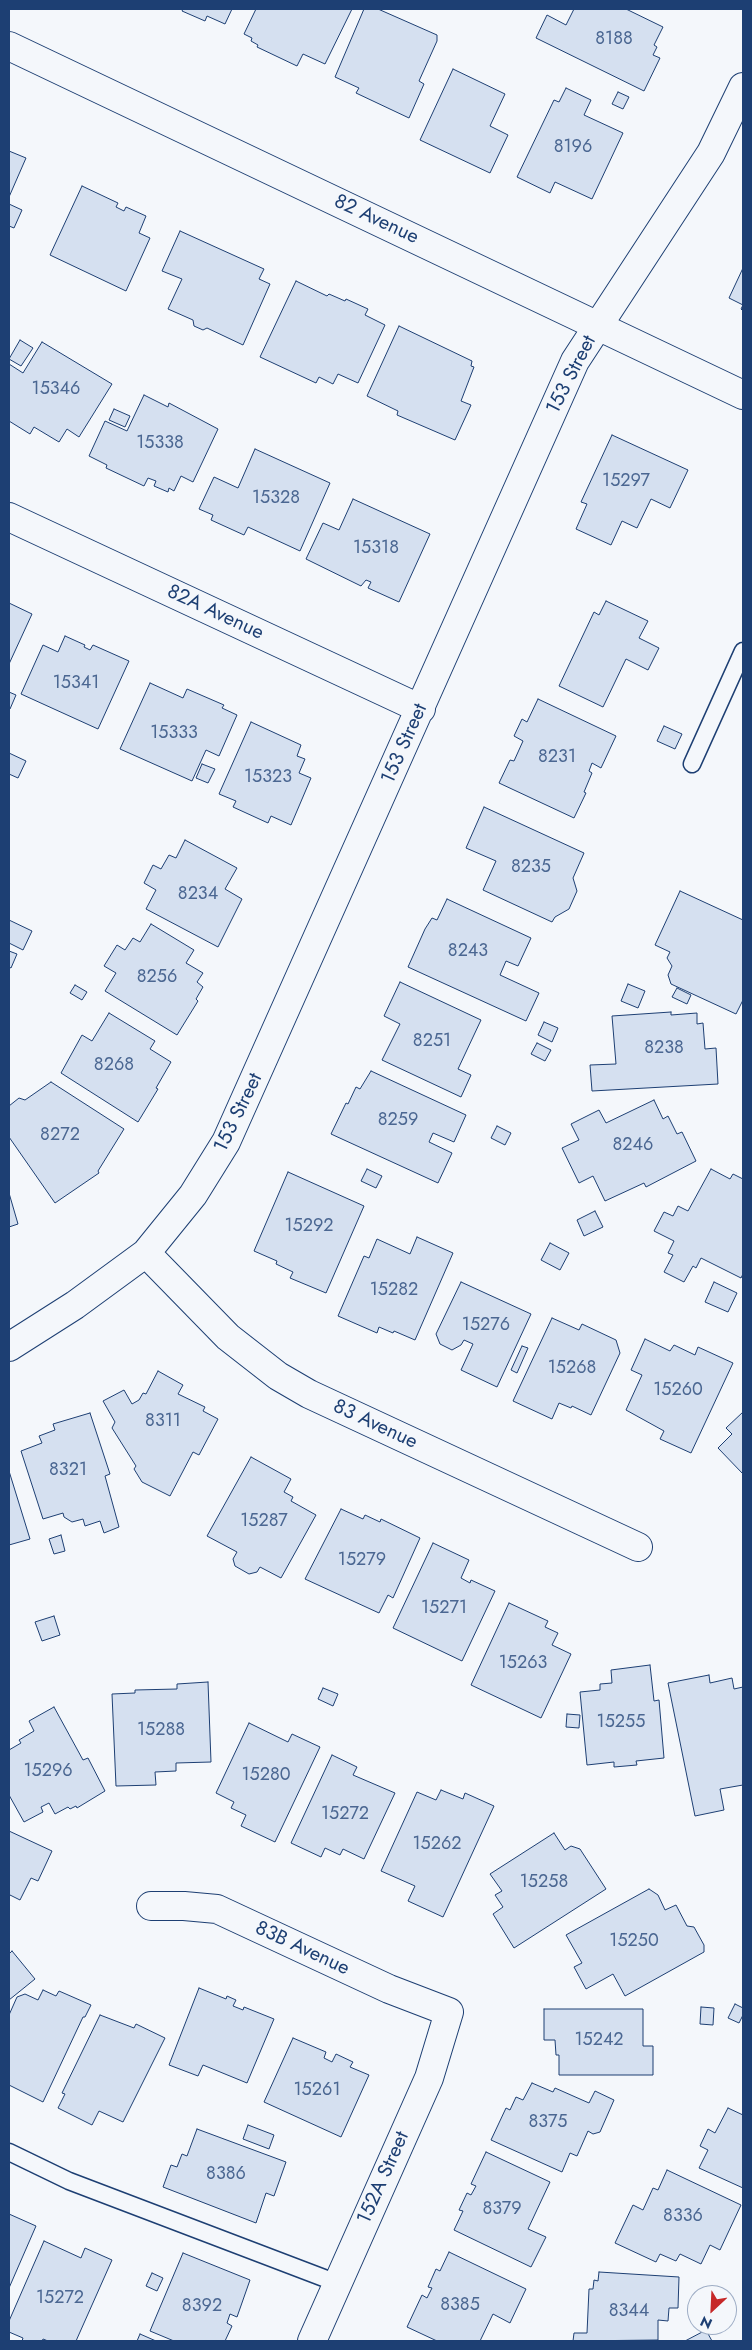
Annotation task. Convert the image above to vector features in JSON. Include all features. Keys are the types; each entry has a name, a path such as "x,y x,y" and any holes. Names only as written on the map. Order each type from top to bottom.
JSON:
{"street":[{"name":"82 Avenue","path":"9,46 743,395"},
{"name":"153 Street","path":"9,1347 75,1305 146,1253 188,1203 226,1142 575,361 711,153 743,87"},
{"name":"82A Avenue","path":"9,517 420,710"},
{"name":"83 Avenue","path":"146,1253 228,1337 278,1376 309,1394 638,1547"},
{"name":"83B Avenue","path":"151,1906 184,1906 217,1910 389,1989 449,2012"},
{"name":"152A Street","path":"312,2341 429,2078 449,2012"}],"lane":[{"path":"692,764 743,651"},
{"path":"9,2152 69,2181 338,2283"}],"building":[{"path":"183,9 232,9 225,24 207,16 205,21 182,11"},
{"path":"256,9 352,9 325,64 303,54 297,66 257,47 258,45 251,41 252,38 244,34"},
{"path":"364,9 378,9 437,35 437,41 419,81 424,84 409,118 356,93 359,88 335,77"},
{"path":"574,9 626,9 663,27 654,45 657,47 653,55 660,58 644,91 536,38 547,15 566,25"},
{"path":"453,69 505,94 490,126 508,135 490,173 420,140"},
{"path":"566,88 591,100 584,115 623,133 592,199 555,182 550,193 517,177 554,100 559,102"},
{"path":"618,92 629,97 623,109 612,104"},
{"path":"9,151 26,158 9,197"},
{"path":"82,186 118,203 116,207 124,211 126,207 146,216 139,233 150,238 126,291 50,255"},
{"path":"9,204 22,210 14,228 9,226"},
{"path":"180,231 264,269 259,279 270,284 243,345 207,328 203,330 194,326 193,320 168,309 182,279 162,271"},
{"path":"743,268 743,305 729,298"},
{"path":"296,281 327,296 329,294 345,301 346,299 368,309 365,315 385,325 358,383 338,374 333,384 319,377 316,383 260,357"},
{"path":"399,326 472,361 471,366 474,367 461,401 471,405 455,440 397,415 398,411 367,396"},
{"path":"20,340 33,348 21,366 9,359"},
{"path":"42,342 112,384 79,437 67,429 59,442 34,427 30,434 9,421 9,364 23,373"},
{"path":"144,395 168,407 169,403 218,429 193,482 181,476 174,491 169,488 168,492 154,486 156,481 148,478 144,486 106,468 107,465 89,456 105,421 127,431"},
{"path":"114,409 130,416 125,427 109,420"},
{"path":"612,435 688,470 670,508 651,499 637,528 622,521 611,545 576,529 587,504 581,502"},
{"path":"255,449 330,483 300,551 248,527 244,535 211,520 213,515 199,509 214,477 238,488"},
{"path":"353,499 430,534 399,602 368,588 371,582 366,580 361,586 306,559 323,523 339,530"},
{"path":"606,601 648,621 639,638 659,648 648,670 626,659 603,707 559,686 594,612 599,615"},
{"path":"9,603 32,614 9,664"},
{"path":"65,636 85,645 84,647 90,650 93,645 129,661 98,729 21,694 43,645 58,652"},
{"path":"150,683 183,698 187,689 224,705 222,708 237,715 219,756 206,750 192,781 120,749"},
{"path":"9,692 16,695 10,709 9,709"},
{"path":"538,699 616,736 601,768 592,763 589,771 592,773 584,792 586,793 574,818 499,783 510,760 514,761 523,741 514,736 522,719 527,722"},
{"path":"251,722 301,745 297,756 305,759 299,773 311,778 291,825 271,816 268,823 233,807 236,801 219,794"},
{"path":"664,726 682,734 675,749 657,741"},
{"path":"9,753 26,761 18,778 9,774"},
{"path":"202,764 215,769 208,783 196,778"},
{"path":"484,807 584,853 573,878 577,891 569,909 555,917 552,922 483,890 496,861 466,848"},
{"path":"185,840 237,868 225,889 242,899 218,947 146,909 156,890 144,883 153,865 161,869 169,855 176,858"},
{"path":"680,891 743,920 743,1000 736,1014 671,984 668,975 672,966 667,958 670,952 655,945"},
{"path":"447,899 531,938 518,966 506,961 500,975 539,993 526,1021 408,967 425,929 432,918 437,920"},
{"path":"9,920 32,931 23,950 9,943"},
{"path":"151,924 194,950 186,963 203,973 197,982 203,987 196,999 198,1001 177,1035 105,991 116,973 104,966 117,945 125,950 133,938 140,942"},
{"path":"9,951 17,954 11,968 9,967"},
{"path":"400,982 481,1020 458,1069 471,1075 461,1097 382,1060 400,1024 384,1016"},
{"path":"628,984 645,991 638,1008 621,1001"},
{"path":"75,985 87,992 82,1000 70,993"},
{"path":"677,988 691,995 687,1004 672,997"},
{"path":"671,1012 671,1015 697,1013 697,1024 703,1023 705,1049 716,1048 718,1084 592,1091 590,1065 616,1064 612,1016"},
{"path":"109,1013 155,1041 150,1049 171,1062 156,1088 158,1089 138,1122 61,1073 82,1035 92,1041"},
{"path":"544,1022 558,1028 552,1042 538,1035"},
{"path":"537,1043 551,1050 545,1061 531,1054"},
{"path":"371,1071 466,1115 454,1142 433,1133 429,1142 452,1153 438,1183 331,1134 356,1087 360,1089"},
{"path":"51,1082 124,1129 98,1171 99,1173 55,1203 9,1137 9,1106 19,1098 25,1100"},
{"path":"654,1100 663,1119 668,1116 677,1134 682,1132 696,1161 646,1187 644,1183 605,1201 593,1176 579,1183 562,1148 579,1140 571,1124 599,1110 606,1123"},
{"path":"497,1126 511,1133 505,1145 491,1138"},
{"path":"367,1169 382,1176 376,1188 361,1181"},
{"path":"711,1169 730,1179 733,1174 743,1179 743,1274 741,1278 701,1258 696,1268 693,1266 684,1282 664,1272 673,1255 668,1253 674,1241 654,1231 664,1212 673,1216 678,1206 688,1211"},
{"path":"288,1172 364,1206 326,1293 290,1278 293,1272 276,1264 277,1261 254,1251"},
{"path":"9,1193 18,1224 9,1227"},
{"path":"595,1211 603,1227 584,1236 577,1220"},
{"path":"417,1237 453,1253 415,1340 379,1327 377,1333 338,1316 364,1256 369,1258 377,1239 410,1254"},
{"path":"550,1243 569,1253 560,1270 541,1260"},
{"path":"461,1282 531,1314 497,1387 461,1370 473,1344 464,1340 461,1345 452,1350 440,1344 436,1334"},
{"path":"714,1282 737,1293 728,1312 705,1302"},
{"path":"552,1318 579,1330 582,1324 616,1340 620,1353 591,1415 572,1406 571,1408 559,1403 552,1419 513,1401"},
{"path":"645,1339 670,1351 674,1345 695,1355 698,1347 733,1363 691,1453 660,1439 664,1431 626,1410 642,1375 631,1370"},
{"path":"522,1346 528,1348 517,1373 511,1370"},
{"path":"158,1371 183,1385 178,1394 205,1407 203,1411 218,1419 199,1455 193,1452 170,1496 142,1482 134,1469 136,1466 112,1428 115,1422 103,1401 124,1390 132,1404 139,1400 143,1393 146,1394"},
{"path":"743,1412 743,1474 718,1448 732,1434 726,1428"},
{"path":"90,1413 110,1474 105,1476 119,1527 104,1533 100,1521 85,1526 83,1519 72,1522 64,1517 63,1513 43,1519 21,1451 42,1443 39,1436 55,1430 53,1424"},
{"path":"251,1457 291,1479 284,1492 293,1497 291,1501 316,1515 281,1578 260,1567 257,1572 249,1574 235,1566 233,1559 237,1552 207,1536"},
{"path":"9,1471 30,1539 9,1545"},
{"path":"341,1509 363,1519 365,1515 380,1522 381,1519 420,1538 393,1598 388,1595 379,1613 305,1579"},
{"path":"61,1535 65,1551 54,1554 49,1539"},
{"path":"433,1543 469,1560 461,1578 470,1583 471,1580 495,1591 462,1661 393,1628"},
{"path":"509,1603 548,1621 545,1627 558,1633 552,1645 571,1654 541,1718 471,1685"},
{"path":"54,1616 60,1635 42,1641 35,1622"},
{"path":"650,1665 654,1701 659,1700 664,1758 636,1761 637,1765 614,1767 614,1762 587,1765 580,1692 600,1690 600,1684 612,1683 611,1670"},
{"path":"709,1675 710,1683 732,1678 734,1689 743,1687 743,1785 720,1789 724,1810 695,1816 668,1683"},
{"path":"208,1682 211,1762 176,1763 176,1771 155,1772 156,1785 116,1786 112,1694 135,1693 135,1690 177,1689 177,1684"},
{"path":"323,1688 338,1694 333,1706 318,1699"},
{"path":"54,1707 83,1760 88,1758 105,1791 77,1808 76,1806 70,1809 68,1807 55,1814 49,1803 41,1807 43,1812 24,1822 9,1795 9,1750 21,1743 19,1740 34,1731 29,1721"},
{"path":"567,1714 580,1715 579,1728 566,1727"},
{"path":"249,1723 288,1742 292,1734 320,1747 275,1842 241,1826 246,1815 231,1808 234,1802 216,1793"},
{"path":"332,1755 357,1767 353,1775 395,1793 364,1859 343,1849 340,1855 325,1848 321,1857 291,1843"},
{"path":"441,1790 463,1799 465,1793 494,1806 443,1917 408,1901 415,1886 381,1871 417,1792 436,1800"},
{"path":"9,1831 52,1851 38,1881 31,1878 20,1900 10,1895 9,1897"},
{"path":"554,1833 565,1850 571,1846 580,1849 606,1889 514,1948 493,1914 503,1907 495,1895 502,1891 490,1874"},
{"path":"649,1889 658,1895 665,1910 676,1905 687,1926 694,1927 704,1945 704,1952 625,1996 613,1974 586,1989 574,1967 582,1963 566,1935"},
{"path":"12,1951 35,1979 9,2000 9,1954"},
{"path":"199,1988 226,1999 227,1996 236,2000 233,2006 243,2010 244,2007 274,2019 247,2083 203,2065 198,2076 169,2065"},
{"path":"43,1990 56,1996 59,1991 91,2005 85,2017 83,2017 43,2102 9,2085 9,2015 17,1997 25,1994 38,2000"},
{"path":"735,2004 743,2008 743,2015 739,2023 728,2018"},
{"path":"701,2007 714,2008 713,2025 700,2024"},
{"path":"544,2009 643,2009 643,2046 653,2046 653,2075 559,2075 559,2055 556,2055 555,2040 544,2040"},
{"path":"100,2015 134,2028 136,2024 165,2038 123,2122 99,2111 92,2125 58,2108 65,2094 62,2093"},
{"path":"293,2038 326,2052 324,2058 332,2062 336,2054 353,2062 350,2067 369,2075 341,2137 264,2102"},
{"path":"532,2083 553,2092 555,2088 589,2103 595,2091 614,2100 600,2132 593,2134 588,2131 577,2156 570,2153 562,2172 491,2140 506,2108 510,2110 516,2097 523,2100"},
{"path":"728,2108 743,2115 743,2188 699,2168 708,2150 700,2146 708,2129 715,2133"},
{"path":"248,2125 274,2135 269,2149 243,2139"},
{"path":"197,2129 286,2162 274,2196 266,2193 256,2223 163,2187 171,2165 177,2167 182,2154 187,2156"},
{"path":"486,2152 550,2182 528,2229 546,2237 531,2267 454,2230 463,2211 459,2210 467,2193 471,2195 476,2186 471,2184"},
{"path":"667,2170 741,2205 720,2250 710,2245 701,2264 680,2254 676,2261 660,2254 656,2262 615,2243 633,2205 643,2210 653,2188 658,2190"},
{"path":"9,2214 36,2226 9,2288"},
{"path":"44,2241 81,2258 85,2248 112,2260 76,2341 48,2341 43,2339 42,2341 22,2341 23,2338 9,2332 9,2321"},
{"path":"449,2252 526,2289 510,2323 493,2314 480,2341 437,2341 407,2327 422,2295 427,2298 432,2288 428,2287 436,2269 440,2271"},
{"path":"183,2253 250,2280 237,2317 230,2314 227,2323 232,2326 225,2341 174,2341 150,2331"},
{"path":"599,2272 679,2277 678,2308 669,2308 668,2321 658,2320 658,2340 573,2341 574,2333 587,2333 589,2289 593,2289 594,2280 598,2281"},
{"path":"152,2273 163,2278 157,2291 146,2286"},
{"path":"140,2334 156,2341 137,2341"},
{"path":"696,2335 709,2335 712,2341 685,2341"}]}
